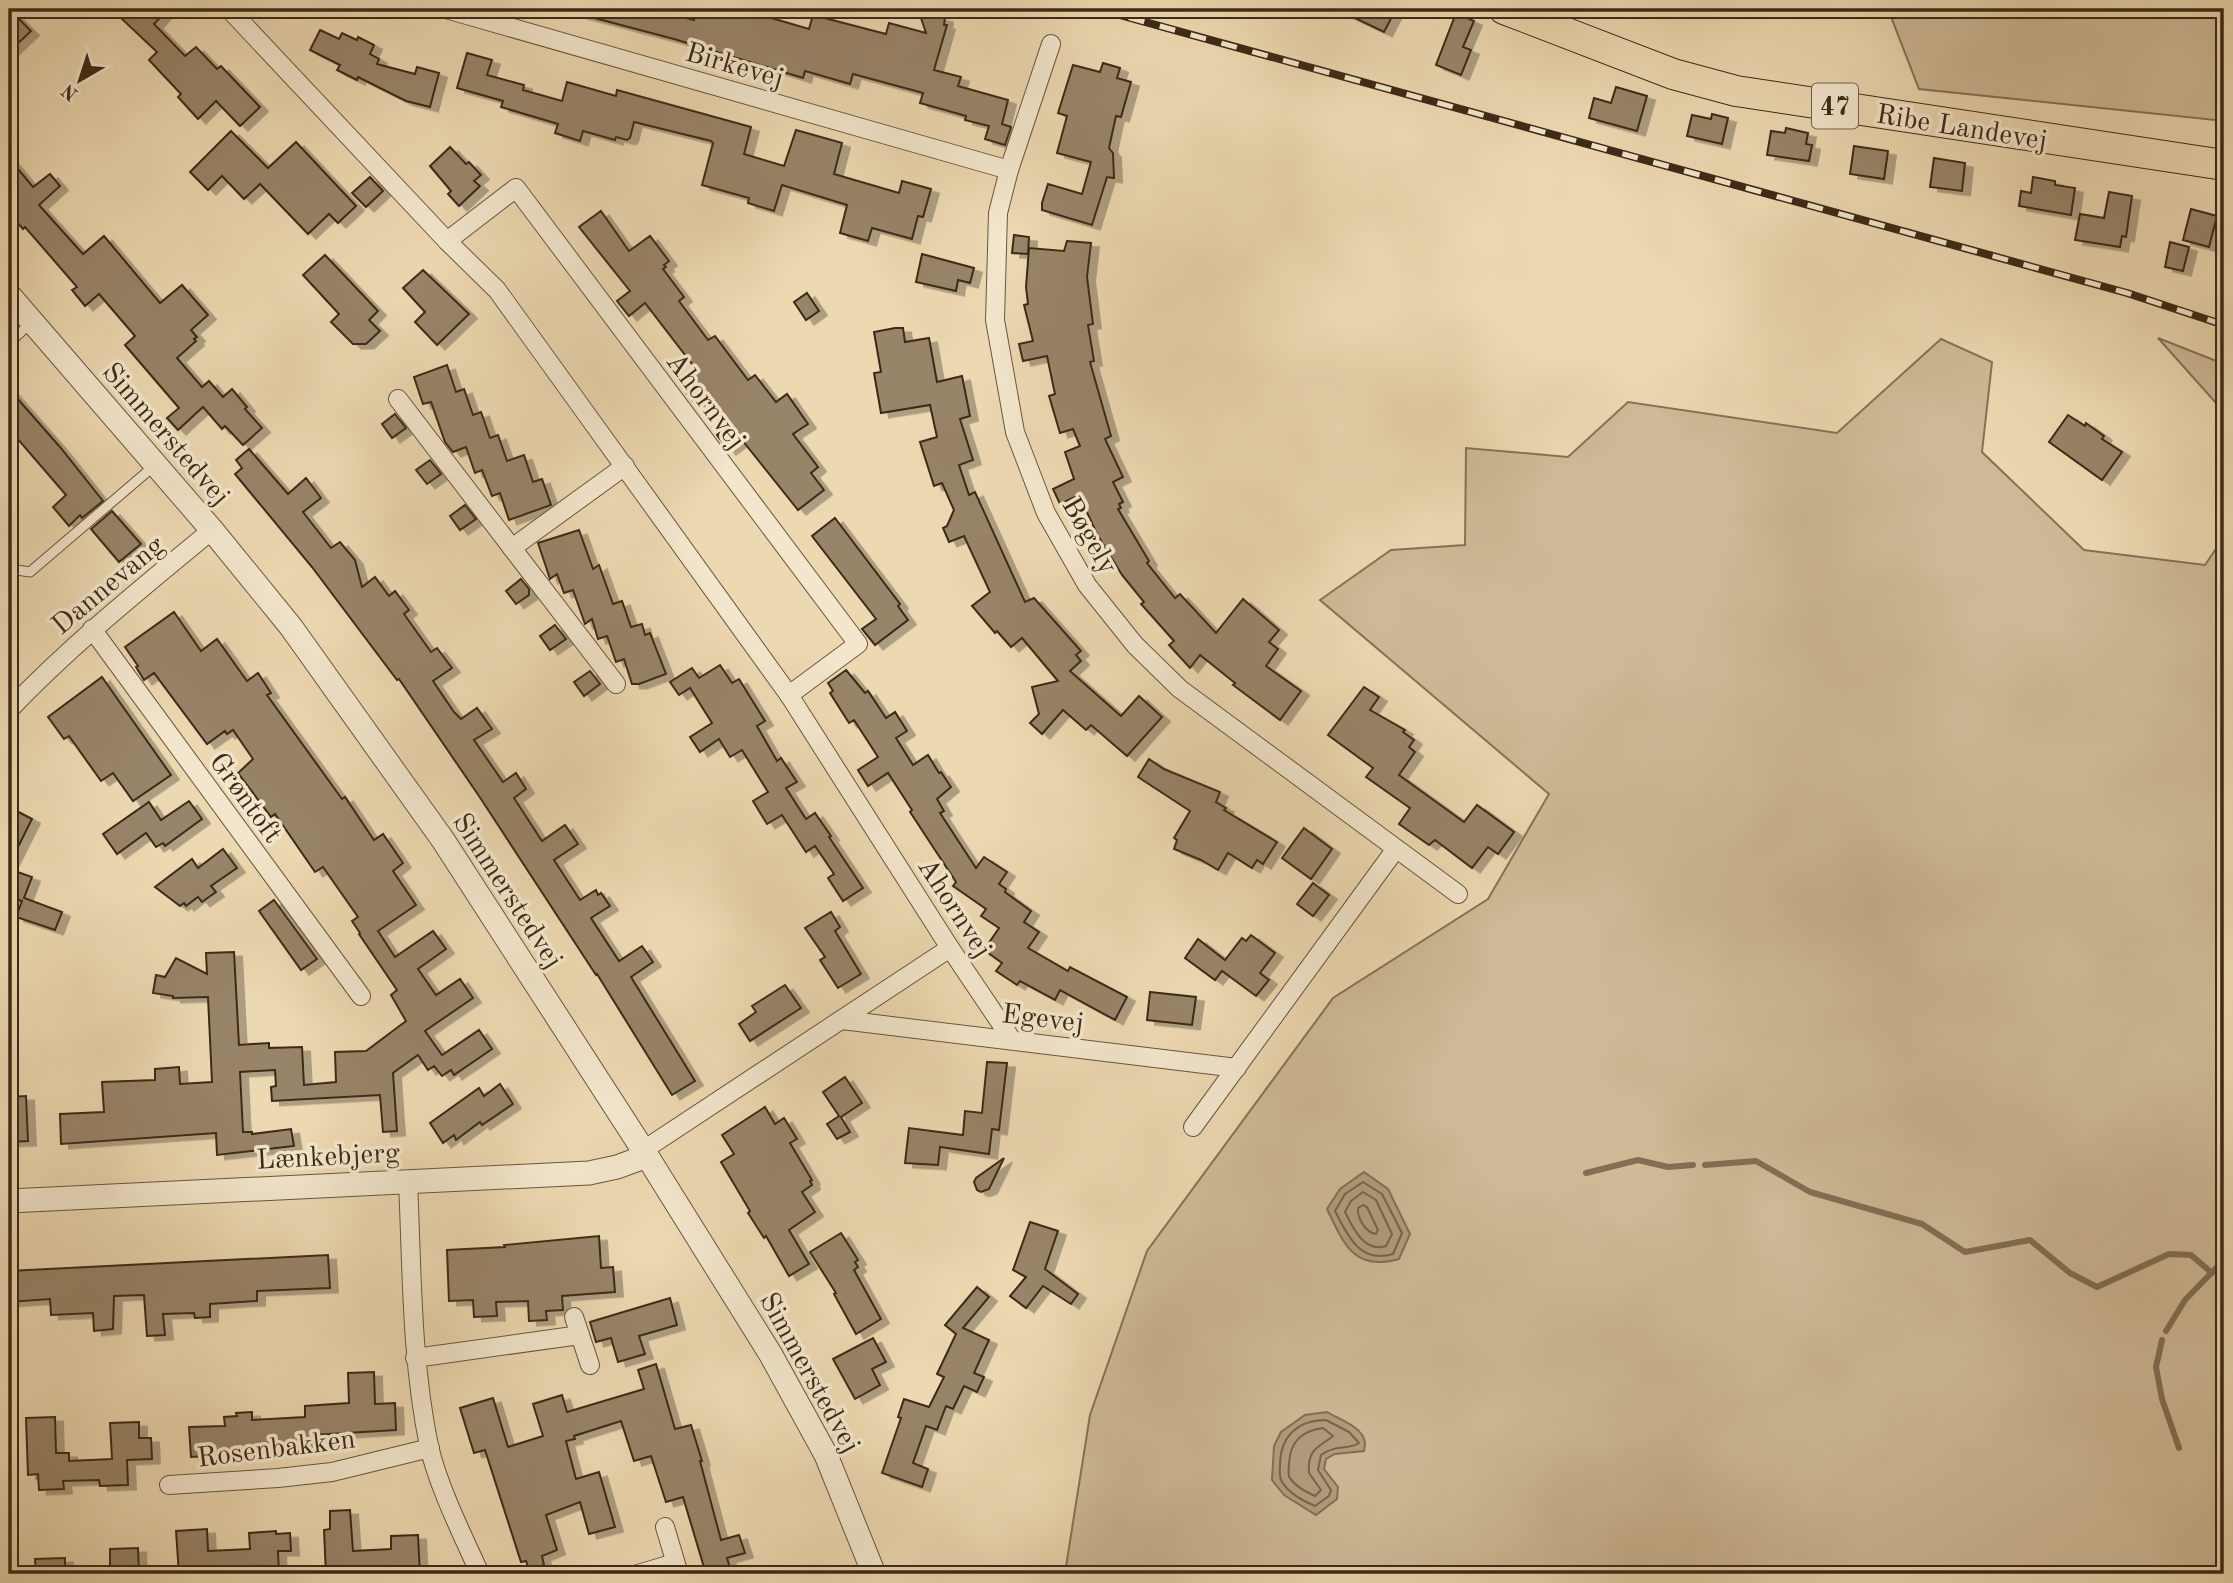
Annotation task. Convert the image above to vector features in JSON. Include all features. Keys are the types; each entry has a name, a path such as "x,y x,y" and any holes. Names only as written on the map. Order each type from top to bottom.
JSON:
{"main road":[{"name":"Ribe Landevej","path":"1504,9 1673,74 1736,91 2224,166"}],"street":[{"name":"Ahornvej","path":"229,9 447,241 497,290 789,695 950,948 1012,1040"},
{"name":"Birkevej","path":"446,9 1009,170"},
{"name":"Bøgely","path":"1051,44 1009,170 998,213 995,320 1015,432 1046,513 1087,584 1135,645 1171,681 1395,850 1458,894"},
{"name":"Ahornvej","path":"447,241 516,188 858,644 789,695"},
{"name":"Simmerstedvej","path":"9,295 212,530 290,627 443,840 771,1355 826,1455 873,1574"},
{"path":"398,399 616,684"},
{"path":"512,548 625,466"},
{"name":"Dannevang","path":"9,710 92,629 212,530"},
{"name":"Grøntoft","path":"92,629 361,996"},
{"path":"1193,1127 1395,850"},
{"path":"644,1153 950,948"},
{"name":"Egevej","path":"842,1020 1237,1068"},
{"name":"Lænkebjerg","path":"9,1201 589,1173 617,1167 644,1153"},
{"path":"408,1181 415,1358 430,1448 454,1516 480,1574"},
{"path":"574,1317 590,1365"},
{"path":"415,1358 580,1335"},
{"name":"Rosenbakken","path":"169,1485 332,1472 430,1448"},
{"path":"638,1574 677,1569 665,1527"}],"lane":[{"path":"9,343 32,322"},
{"path":"9,564 17,570 30,572 156,465"}],"shaded area":[{"path":"1888,9 2224,9 2224,121 1919,89"},
{"path":"2158,338 2224,364 2224,420 2217,404"},
{"path":"1941,339 1992,362 1982,452 2084,550 2205,565 2224,537 2224,1574 1065,1573 1090,1415 1147,1251 1333,998 1488,899 1549,794 1320,600 1391,550 1465,545 1466,448 1568,457 1628,402 1837,433"}],"water":[{"path":"1364,1172 1388,1189 1410,1234 1399,1259 1371,1262 1352,1252 1327,1209 1340,1189"},
{"path":"1327,1412 1359,1431 1365,1443 1364,1451 1335,1454 1326,1459 1324,1469 1338,1487 1337,1499 1316,1515 1284,1495 1272,1480 1274,1446 1281,1432 1305,1415"}],"building":[{"path":"9,9 31,31 9,52"},
{"path":"131,9 168,9 154,24 185,56 196,47 217,69 221,66 260,107 240,126 216,101 198,119 178,97 181,94 149,60 157,52 122,19"},
{"path":"580,9 651,9 694,20 697,10 709,13 711,9 751,9 762,12 761,15 809,29 813,15 886,34 889,23 926,33 919,12 945,18 944,25 947,25 934,70 961,77 958,86 1008,100 1002,124 1011,127 1005,145 985,139 989,126 965,120 966,116 920,103 923,93 853,74 850,84 805,71 803,78 579,14"},
{"path":"1336,9 1396,9 1384,32"},
{"path":"1456,13 1474,21 1463,47 1471,50 1461,75 1436,65"},
{"path":"320,30 339,39 342,33 374,45 370,54 379,59 377,64 415,74 417,67 439,73 430,107 406,101 358,77 357,80 337,70 340,65 310,50"},
{"path":"467,53 492,60 487,75 524,85 523,90 562,101 567,82 616,96 617,90 751,127 744,154 784,166 796,130 842,143 834,174 899,193 902,181 931,189 923,217 918,216 912,239 872,228 868,241 840,233 847,205 782,185 774,211 748,203 749,198 702,185 713,143 711,141 634,122 627,140 616,137 615,140 583,131 580,141 555,133 558,124 501,107 503,101 457,88"},
{"path":"1103,63 1120,68 1117,78 1131,82 1121,117 1116,116 1109,148 1113,153 1114,178 1107,177 1092,225 1042,210 1042,203 1048,184 1082,194 1091,162 1057,153 1067,116 1058,113 1073,65 1100,72"},
{"path":"1616,87 1647,96 1637,131 1589,118 1594,98 1611,103"},
{"path":"1712,114 1728,118 1722,144 1687,136 1692,115 1711,119"},
{"path":"1786,128 1808,133 1806,144 1812,145 1809,161 1767,155 1771,131 1785,133"},
{"path":"231,131 268,168 296,142 356,206 338,223 329,214 308,234 260,184 244,199 222,176 208,190 190,172"},
{"path":"1854,146 1888,151 1884,179 1850,174"},
{"path":"450,147 481,175 474,181 480,186 459,206 448,194 451,191 430,166"},
{"path":"9,158 33,187 50,174 60,186 39,205 83,254 104,236 160,303 182,285 208,315 191,330 197,337 194,339 196,341 177,358 202,387 209,381 223,397 232,389 247,407 245,409 262,428 243,445 225,426 222,429 203,407 178,430 167,418 179,408 125,345 135,336 99,294 85,306 72,290 77,287 25,227 23,229 9,213"},
{"path":"1934,158 1965,163 1962,191 1930,187"},
{"path":"370,177 383,191 366,207 352,193"},
{"path":"2033,177 2055,181 2055,185 2075,188 2071,215 2019,206 2021,191 2031,193"},
{"path":"2109,192 2132,196 2126,237 2122,236 2120,247 2075,240 2080,214 2104,218"},
{"path":"2191,209 2217,216 2209,247 2183,240"},
{"path":"601,211 629,251 650,236 669,261 663,269 684,297 679,301 708,340 715,336 748,380 755,375 776,402 787,394 808,424 793,434 818,467 811,473 824,490 798,510 742,440 728,450 717,435 730,425 707,393 695,403 678,382 695,368 645,303 629,316 617,301 630,291 579,227"},
{"path":"1014,235 1029,237 1028,254 1012,253"},
{"path":"1067,241 1091,243 1087,277 1093,324 1088,325 1094,361 1090,362 1111,436 1105,439 1123,477 1113,482 1123,502 1118,509 1149,561 1147,563 1175,598 1180,594 1216,633 1243,599 1279,630 1269,642 1278,649 1266,666 1301,691 1280,720 1233,685 1235,683 1200,655 1190,668 1169,645 1174,641 1141,604 1144,602 1122,575 1097,534 1079,495 1060,504 1053,489 1074,479 1065,452 1080,446 1073,429 1060,433 1049,396 1055,394 1047,356 1023,361 1019,344 1033,341 1024,305 1028,304 1026,287 1029,248 1064,251"},
{"path":"2170,242 2189,247 2183,271 2165,267"},
{"path":"922,254 974,268 970,283 958,280 956,291 916,282"},
{"path":"325,255 378,311 369,320 380,331 366,344 353,344 331,322 339,314 303,275"},
{"path":"423,270 469,314 437,345 415,322 425,312 403,288"},
{"path":"807,293 819,311 806,320 794,302"},
{"path":"903,328 905,342 929,338 937,382 962,376 970,416 960,419 973,460 959,465 969,495 975,492 1025,602 1034,598 1081,651 1076,655 1081,661 1070,671 1121,716 1139,696 1162,717 1127,756 1091,725 1086,730 1063,710 1042,734 1030,723 1039,714 1032,687 1058,681 1022,638 1011,647 972,606 990,592 964,536 949,542 943,528 947,526 954,510 942,483 934,486 920,442 937,437 930,405 881,413 874,373 881,372 874,332"},
{"path":"447,365 456,392 464,389 473,415 481,412 490,438 498,435 507,461 524,455 533,482 542,479 551,505 509,520 500,493 492,496 482,470 475,473 466,447 453,452 445,442 431,402 423,404 414,377"},
{"path":"9,389 103,501 82,518 80,515 69,526 53,507 66,495 9,429"},
{"path":"395,414 406,428 392,438 382,424"},
{"path":"2068,415 2085,426 2086,423 2104,436 2102,439 2122,452 2102,480 2049,442"},
{"path":"249,449 288,494 306,478 321,498 303,512 331,548 340,542 355,560 362,587 375,577 389,596 395,591 409,610 404,614 431,652 437,648 452,668 433,681 454,712 461,719 477,708 492,729 474,740 503,782 516,773 526,789 514,798 542,841 565,825 578,844 554,860 580,900 596,890 610,906 591,918 619,961 642,946 653,962 631,977 695,1081 672,1095 597,974 399,679 397,680 312,567 235,474 242,468 236,460"},
{"path":"430,460 441,474 427,484 416,470"},
{"path":"465,505 476,519 460,530 450,516"},
{"path":"112,511 141,544 119,562 91,529"},
{"path":"835,518 900,604 898,606 908,620 875,645 862,629 876,619 812,536"},
{"path":"579,530 593,569 599,565 613,604 622,601 631,627 642,624 645,635 650,633 666,674 632,684 624,659 616,662 607,636 598,639 592,619 585,624 573,590 564,593 557,574 550,579 538,543"},
{"path":"521,579 529,589 529,595 516,604 506,591"},
{"path":"174,612 201,651 217,639 247,681 258,673 271,693 267,695 342,799 345,797 374,840 383,834 403,863 393,871 416,905 378,931 395,957 433,931 446,949 418,969 436,995 460,979 473,998 425,1031 442,1055 479,1030 492,1049 454,1075 451,1070 442,1076 434,1066 428,1070 418,1055 393,1073 397,1131 383,1132 380,1095 272,1101 271,1087 276,1086 275,1070 240,1072 243,1132 252,1134 291,1129 294,1146 217,1155 216,1133 61,1144 60,1114 104,1112 102,1082 155,1080 155,1069 179,1067 180,1084 212,1082 208,997 173,998 153,993 156,975 165,977 176,958 207,974 206,953 234,952 239,1045 269,1043 269,1048 302,1047 304,1085 336,1082 335,1052 366,1051 406,1021 391,995 397,990 352,921 358,917 323,867 315,872 275,814 271,817 238,773 253,759 233,730 227,734 225,731 207,744 154,673 144,680 136,667 138,666 125,647"},
{"path":"555,625 566,639 550,650 540,636"},
{"path":"720,665 732,683 739,679 765,721 757,726 777,761 781,758 797,782 786,788 806,819 815,813 863,888 843,901 828,878 834,874 815,846 806,852 782,815 767,824 753,801 768,792 742,750 730,757 719,739 700,752 690,737 712,723 690,688 679,695 670,682 692,668 699,678"},
{"path":"846,670 865,693 868,691 886,718 895,712 907,731 896,738 913,765 928,755 951,787 937,799 944,811 940,813 976,868 984,857 1007,872 999,884 1006,889 1005,892 1031,911 1024,922 1039,932 1028,948 1068,971 1070,967 1127,997 1115,1020 1060,990 1055,1000 1020,981 1017,985 996,971 1002,963 984,950 999,928 981,916 986,909 953,886 956,882 888,773 868,786 858,770 878,757 854,720 849,723 830,693 833,691 828,683"},
{"path":"590,671 600,684 584,696 574,682"},
{"path":"102,677 171,775 133,801 113,773 101,781 69,736 64,739 48,717"},
{"path":"1364,687 1379,697 1370,710 1405,730 1403,732 1414,740 1409,747 1415,752 1399,775 1464,822 1477,805 1514,832 1498,854 1488,847 1472,868 1435,840 1429,845 1399,824 1410,808 1366,777 1373,768 1328,735"},
{"path":"1149,759 1164,769 1220,792 1216,802 1226,808 1224,810 1277,842 1263,864 1257,860 1252,868 1228,853 1218,870 1174,849 1177,840 1174,838 1190,811 1138,777"},
{"path":"189,801 202,819 165,846 163,843 156,847 146,833 117,854 103,834 149,802 161,820"},
{"path":"9,807 32,819 9,865"},
{"path":"1304,828 1332,849 1311,879 1282,858"},
{"path":"223,849 237,868 211,886 216,892 202,902 198,897 186,906 184,903 180,906 155,887 192,859 198,868"},
{"path":"9,869 32,877 24,898 62,912 55,930 16,917 22,901 9,897"},
{"path":"1313,883 1329,895 1313,916 1297,904"},
{"path":"274,900 317,959 301,970 259,911"},
{"path":"831,912 840,927 835,931 861,974 838,988 820,960 825,957 805,928"},
{"path":"1251,935 1275,953 1260,973 1269,980 1256,996 1222,971 1215,980 1185,958 1198,939 1225,960 1242,938 1246,941"},
{"path":"785,985 801,1008 750,1041 739,1024 756,1012 752,1006"},
{"path":"1150,992 1196,997 1192,1025 1147,1020"},
{"path":"987,1062 1007,1063 999,1130 992,1129 989,1154 940,1147 938,1165 905,1163 909,1128 963,1135 965,1111 982,1113"},
{"path":"845,1077 862,1103 841,1117 850,1132 837,1139 827,1124 839,1116 823,1092"},
{"path":"500,1084 513,1104 482,1125 480,1122 456,1140 454,1135 443,1143 430,1123 479,1088 484,1096"},
{"path":"26,1096 28,1141 9,1142 9,1097"},
{"path":"765,1107 775,1124 784,1118 797,1139 790,1143 812,1180 812,1185 802,1192 815,1212 789,1230 809,1264 789,1276 766,1236 764,1238 748,1213 750,1211 721,1162 734,1154 722,1135"},
{"path":"1004,1158 989,1189 981,1192 977,1190 974,1182 976,1178"},
{"path":"1030,1222 1058,1231 1045,1269 1078,1294 1071,1304 1043,1286 1026,1308 1010,1296 1026,1277 1013,1270"},
{"path":"841,1233 858,1260 855,1262 858,1267 854,1270 881,1319 856,1334 834,1294 836,1293 810,1252"},
{"path":"599,1236 601,1268 613,1267 615,1292 562,1296 563,1310 546,1311 547,1320 529,1321 528,1301 496,1302 497,1316 474,1317 473,1300 449,1301 447,1250 505,1247 504,1245"},
{"path":"328,1255 330,1288 257,1291 257,1301 210,1304 210,1317 195,1318 194,1313 163,1314 165,1335 147,1336 144,1295 114,1296 113,1329 94,1331 93,1313 51,1315 50,1299 9,1302 9,1271"},
{"path":"977,1287 989,1297 963,1328 989,1340 974,1373 984,1377 977,1392 964,1386 953,1409 946,1406 937,1430 926,1426 913,1463 928,1469 922,1487 882,1473 901,1418 898,1417 904,1399 929,1407 944,1377 937,1374 956,1334 945,1325"},
{"path":"670,1298 677,1325 639,1336 645,1354 618,1362 611,1338 596,1342 590,1322"},
{"path":"873,1338 886,1362 872,1369 880,1385 855,1399 833,1359"},
{"path":"656,1364 675,1429 691,1425 721,1540 739,1535 745,1553 727,1558 732,1574 706,1574 683,1497 666,1502 651,1456 634,1461 621,1421 566,1441 576,1479 599,1472 615,1527 589,1534 580,1502 546,1515 557,1550 542,1556 544,1565 529,1570 526,1561 521,1562 485,1450 474,1453 460,1408 493,1398 508,1447 543,1436 533,1404 562,1395 567,1412 644,1389 638,1370"},
{"path":"374,1372 375,1404 395,1403 396,1430 313,1435 314,1448 241,1451 241,1454 191,1457 189,1427 225,1426 224,1417 237,1416 236,1413 252,1412 252,1420 305,1417 305,1406 349,1403 348,1373"},
{"path":"55,1417 56,1453 69,1453 69,1461 112,1459 110,1423 139,1422 139,1438 151,1438 152,1459 127,1460 128,1485 100,1486 99,1480 63,1481 64,1489 39,1490 38,1474 28,1475 26,1418"},
{"path":"350,1510 353,1551 391,1549 391,1536 418,1535 420,1574 326,1574 324,1530 330,1529 330,1511"},
{"path":"207,1529 208,1551 250,1549 249,1533 276,1531 276,1534 290,1533 291,1551 278,1551 279,1574 179,1574 176,1531"},
{"path":"138,1548 139,1574 110,1574 110,1549"},
{"path":"65,1558 65,1574 36,1574 35,1559"}],"waterway":[{"path":"1586,1173 1638,1160 1668,1167 1693,1165"},
{"path":"1705,1165 1756,1161 1810,1192 1922,1224 1965,1252 2030,1240 2070,1273 2097,1287 2169,1254 2191,1255 2212,1273"},
{"path":"2166,1331 2185,1300 2224,1260"},
{"path":"2162,1340 2156,1367 2162,1399 2179,1448"}],"railway":[{"path":"1098,9 2127,293 2224,325"}]}
